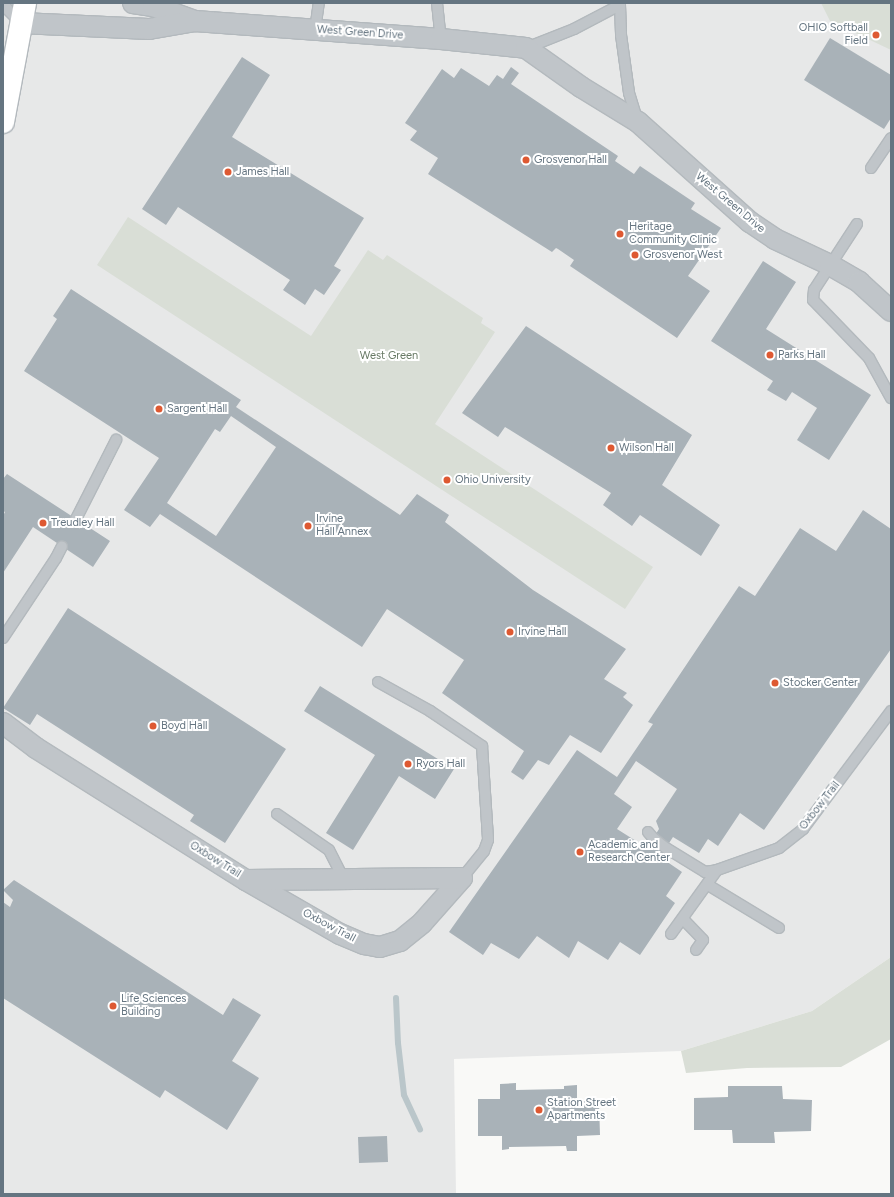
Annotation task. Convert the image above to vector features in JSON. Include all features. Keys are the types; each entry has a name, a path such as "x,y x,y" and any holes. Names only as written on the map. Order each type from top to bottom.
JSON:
{"main road":[{"path":"3,122 23,13"}],"street":[{"name":"West Green Drive","path":"133,3 153,6 195,21"},
{"name":"West Green Drive","path":"23,13 149,29 195,21 441,38 526,48 581,87 638,122 750,222 775,239 830,265 859,282 891,311"},
{"name":"Oxbow Trail","path":"3,723 36,748 246,880 462,878"},
{"name":"Oxbow TraIl","path":"246,880 340,934 364,944 380,947 400,941 417,928 462,878"}],"lane":[{"path":"3,3 6,9 23,13"},
{"path":"315,30 319,3"},
{"path":"437,3 441,38"},
{"name":"West Green Drive","path":"526,48 574,28 620,5 621,35 629,93 638,122"},
{"path":"871,168 891,138"},
{"path":"857,224 814,290 813,300 869,358 891,398"},
{"path":"76,519 116,440"},
{"path":"3,638 56,558 62,546"},
{"path":"378,682 430,711 482,746 488,840 484,851 462,878"},
{"name":"Oxbow Trail","path":"717,870 779,848 803,830 891,711"},
{"path":"277,814 329,850 344,879"},
{"path":"648,832 657,841 704,872 717,870"},
{"path":"671,934 708,885 717,870"},
{"path":"708,885 779,928"},
{"path":"683,919 703,940 696,950"}],"shaded area":[{"name":"Ohio University","path":"3,3 891,3 891,957 812,1011 681,1051 454,1059 456,1194 3,1194"}],"green space":[{"name":"OHIO Softball Field","path":"821,3 891,3 891,50 830,21"},
{"name":"West Green","path":"128,217 311,336 368,250 383,260 387,255 483,318 481,323 495,332 435,424 653,567 625,609 97,265"},
{"path":"891,957 891,1039 841,1067 747,1068 686,1073 681,1051 812,1011"}],"building":[{"path":"830,38 891,75 891,118 884,129 804,80"},
{"name":"James Hall","path":"242,57 270,75 232,137 364,218 334,266 341,270 324,295 315,289 305,305 283,290 290,280 178,207 166,225 142,209"},
{"path":"511,67 519,73 511,84 618,156 615,161 634,174 640,166 695,203 691,209 721,228 688,276 710,291 677,338 570,266 574,260 558,249 556,248 552,252 428,174 438,158 410,140 417,131 405,123 442,69 454,78 461,68 489,86 497,75 503,79"},
{"name":"Parks Hall","path":"763,261 796,282 766,329 871,395 829,460 797,440 817,408 792,392 786,401 767,390 773,381 711,341"},
{"path":"71,289 241,400 236,407 400,515 417,494 449,515 445,522 533,590 626,649 604,679 627,693 623,697 633,705 601,753 570,735 549,765 538,760 523,780 511,772 524,751 442,693 464,660 387,609 362,647 160,514 150,527 124,510 159,458 24,371 57,319 53,316","holes":["231,416 276,447 216,536 167,503 215,429 220,432"]},
{"name":"Wilson Hall","path":"526,326 692,435 662,485 720,525 701,556 640,515 632,526 603,505 611,493 505,427 498,437 462,413"},
{"name":"Treudley Hall","path":"7,474 110,541 93,567 33,527 3,573 3,516 5,512 3,511 3,479"},
{"name":"Stocker Center","path":"863,510 891,529 891,649 764,830 740,813 718,846 708,839 699,853 673,837 660,857 682,872 666,896 675,903 640,955 620,942 608,960 578,941 569,958 537,936 519,959 491,943 483,955 449,932 577,750 617,777 653,724 648,722 739,586 755,596 800,528 836,551","holes":["636,761 677,789 656,821 659,829 647,848 617,829 632,807 614,794"]},
{"name":"Boyd Hall","path":"68,608 286,749 225,843 190,821 194,815 37,714 30,725 3,708"},
{"name":"Ryors Hall","path":"320,686 454,769 435,799 399,776 353,850 326,833 375,755 304,711"},
{"name":"Life Sciences Building","path":"14,880 223,1015 233,998 261,1015 232,1061 259,1078 227,1130 165,1090 160,1098 3,998 3,902 10,907 13,900 3,890"},
{"name":"Station Street Apartments","path":"516,1083 516,1090 564,1089 564,1086 577,1085 577,1101 599,1101 600,1135 577,1136 577,1151 567,1151 566,1146 509,1147 509,1149 502,1150 502,1136 478,1136 478,1099 500,1099 500,1084"},
{"path":"728,1086 782,1086 783,1099 812,1100 811,1131 774,1132 775,1143 733,1143 732,1130 694,1130 694,1098 728,1097"},
{"path":"387,1136 388,1162 359,1163 358,1137"}],"waterway":[{"path":"396,998 398,1043 404,1095 420,1129"}],"place":[{"name":"OHIO Softball Field","path":"876,35"},
{"name":"Grosvenor Hall","path":"526,160"},
{"name":"James Hall","path":"228,172"},
{"name":"Heritage Community Clinic","path":"620,234"},
{"name":"Grosvenor West","path":"635,255"},
{"name":"Parks Hall","path":"770,355"},
{"name":"Sargent Hall","path":"159,409"},
{"name":"Wilson Hall","path":"611,448"},
{"name":"Ohio University","path":"447,480"},
{"name":"Treudley Hall","path":"43,523"},
{"name":"Irvine Hall Annex","path":"308,526"},
{"name":"Irvine Hall","path":"510,632"},
{"name":"Stocker Center","path":"775,683"},
{"name":"Boyd Hall","path":"153,726"},
{"name":"Ryors Hall","path":"408,764"},
{"name":"Academic and Research Center","path":"580,852"},
{"name":"Life Sciences Building","path":"113,1006"},
{"name":"Station Street Apartments","path":"539,1110"}]}
